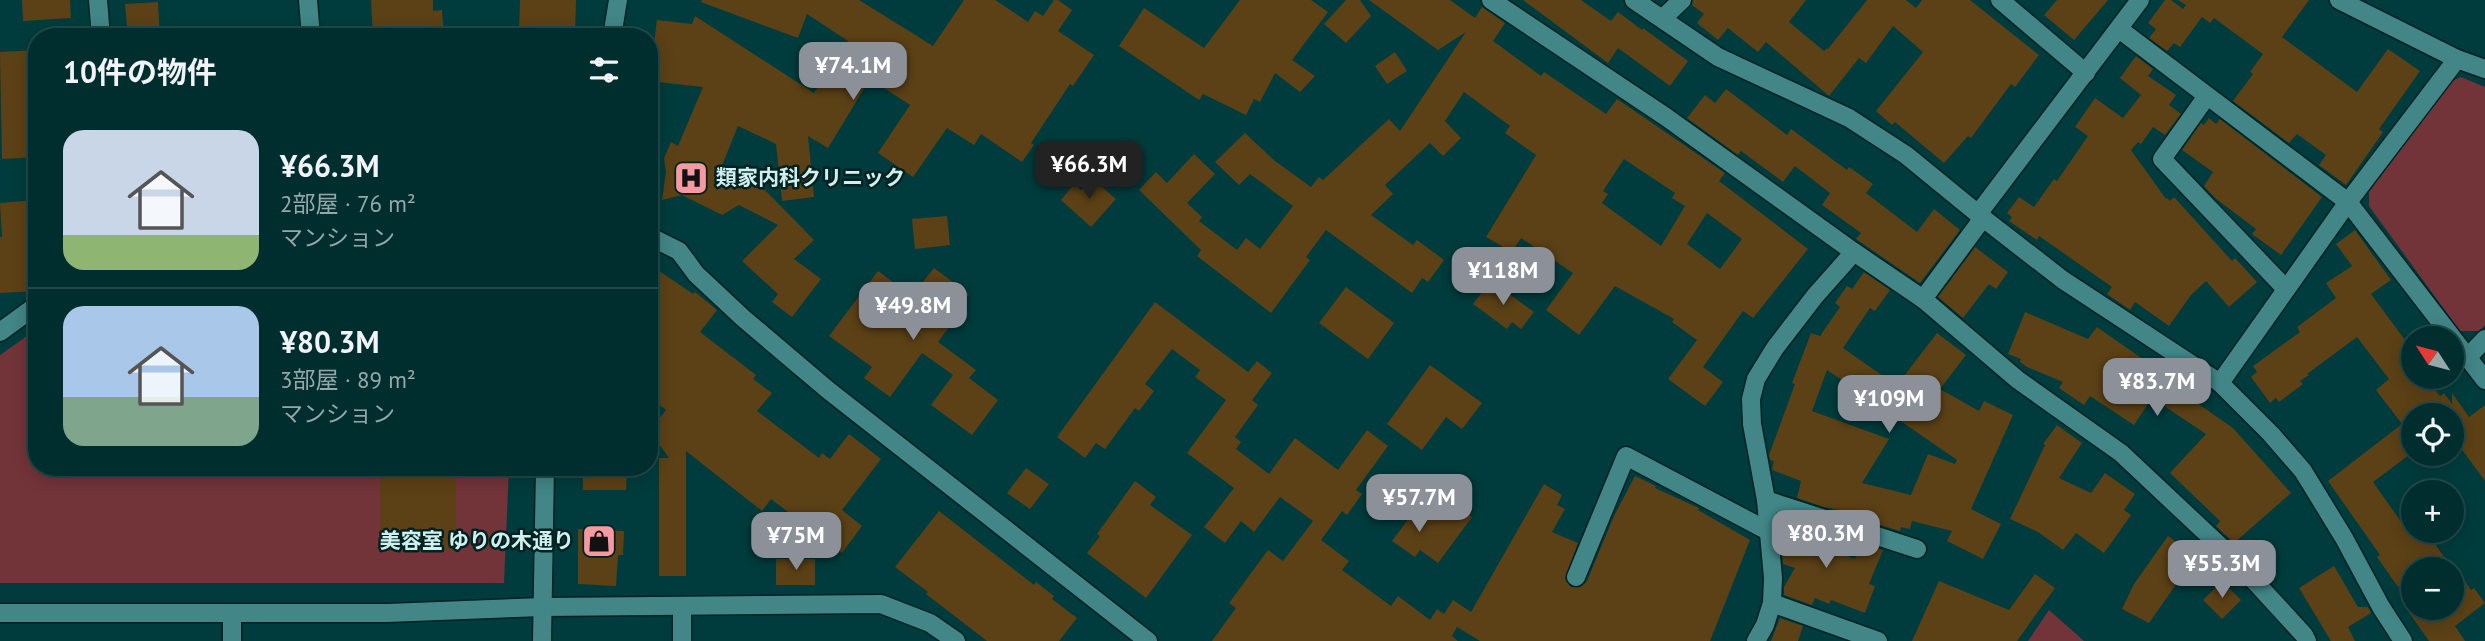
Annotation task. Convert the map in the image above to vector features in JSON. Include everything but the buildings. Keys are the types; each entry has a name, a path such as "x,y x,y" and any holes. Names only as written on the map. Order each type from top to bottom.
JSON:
{"street":[{"path":"98,0 100,28"},
{"path":"308,0 310,28"},
{"path":"613,28 618,0"},
{"path":"1491,0 1666,117 1923,299 2018,380 2121,453 2171,503 2236,561 2307,641"},
{"path":"1634,0 1718,57 1849,118 1906,155 2063,279 2220,383 2271,434 2303,471 2403,641"},
{"path":"1663,18 1682,0"},
{"path":"2000,0 2086,74"},
{"path":"1923,299 1980,216 2140,0"},
{"path":"2339,0 2457,59 2485,69"},
{"path":"2119,29 2348,202 2485,380"},
{"path":"2220,383 2348,202 2457,59"},
{"path":"2207,96 2162,159 2286,289"},
{"path":"658,240 679,251 696,274 733,309 828,390 1148,641"},
{"path":"1756,641 1772,603 1773,578 1766,500 1752,424 1751,399 1756,379 1775,348 1807,306 1854,252"},
{"path":"0,332 28,312"},
{"path":"2468,357 2485,339"},
{"path":"1576,577 1626,456 1768,531"},
{"path":"542,641 545,476"},
{"path":"1766,500 1917,549"},
{"path":"1772,603 1878,641"},
{"path":"0,613 387,613 542,607 881,604 930,623 956,641"},
{"path":"682,606 682,641"},
{"path":"232,614 232,641"}],"shaded area":[{"path":"2461,77 2485,87 2485,325 2479,331 2464,331 2464,326 2456,326 2369,206 2369,192 2450,82"},
{"path":"28,335 28,476 509,476 504,583 0,583 0,355"},
{"path":"2049,610 2084,641 2028,641"}],"place":[{"name":"類家内科クリニック","path":"691,178"},
{"name":"美容室 ゆりの木通り","path":"599,541"}]}
